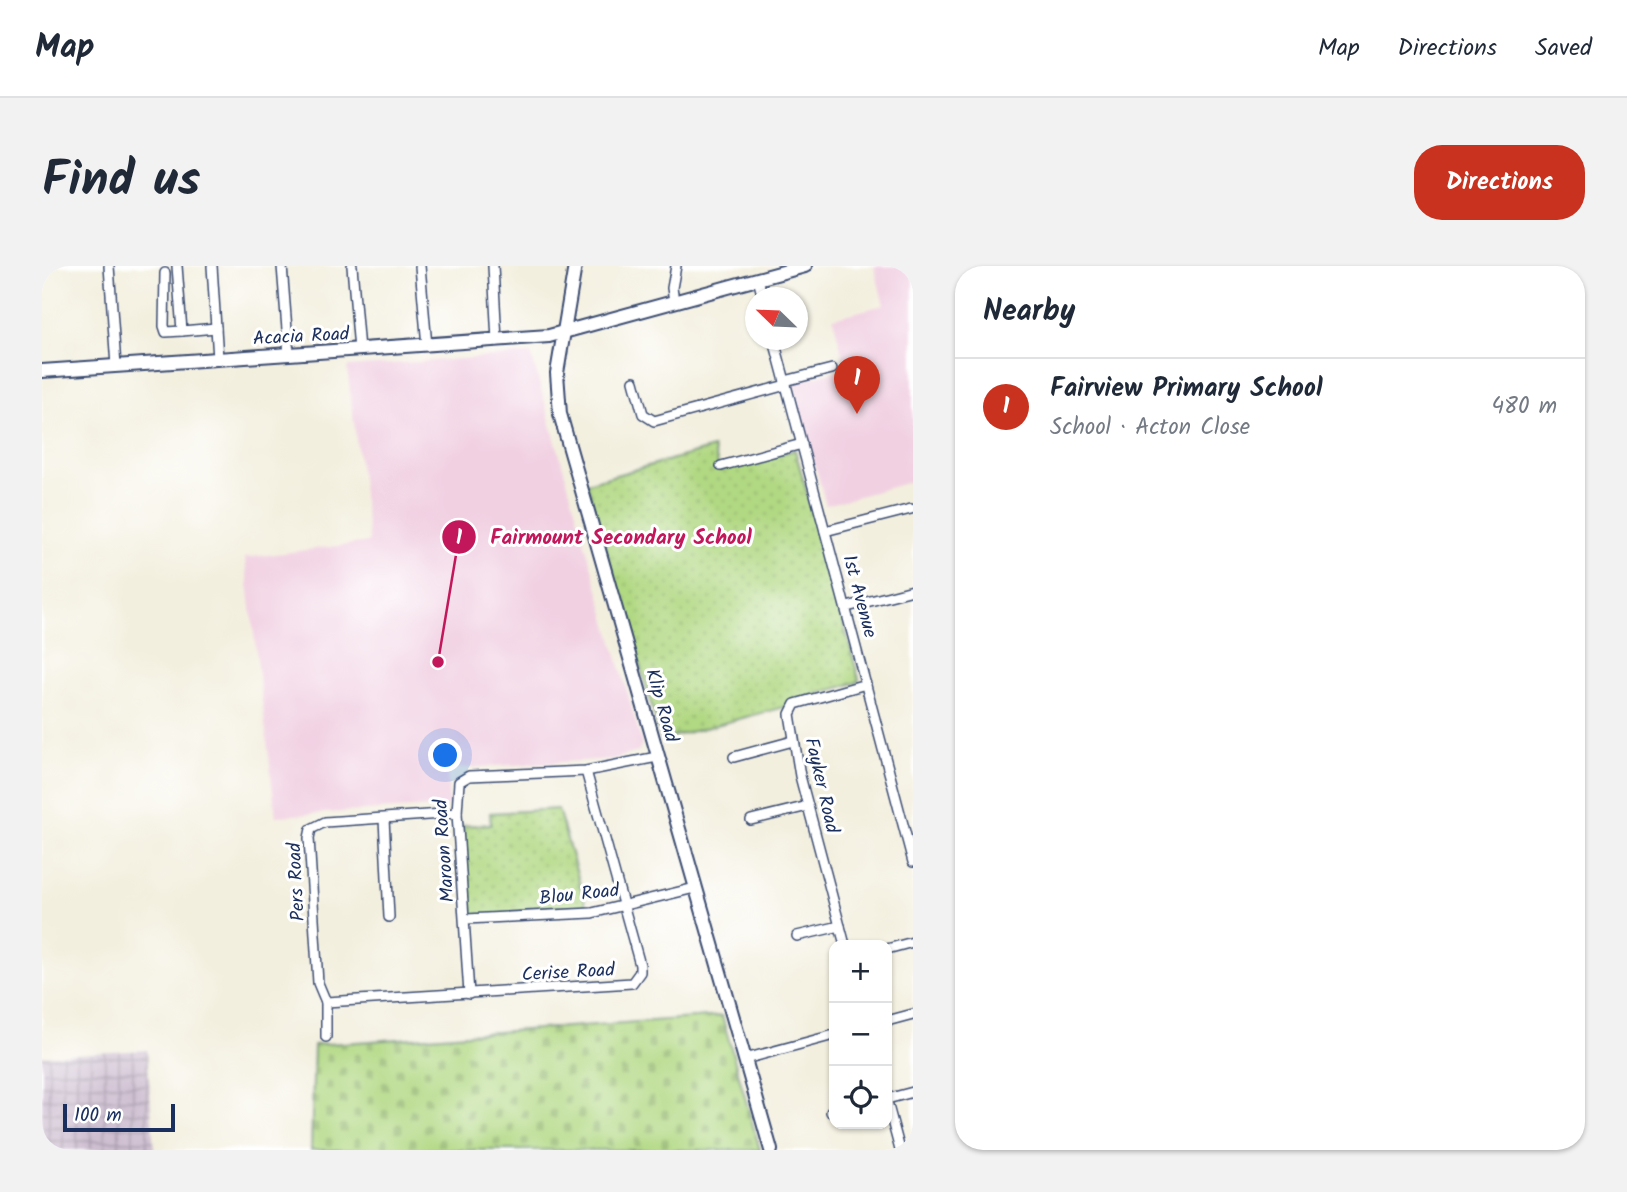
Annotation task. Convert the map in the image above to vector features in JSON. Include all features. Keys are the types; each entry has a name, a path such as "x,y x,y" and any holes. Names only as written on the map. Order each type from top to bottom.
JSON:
{"street":[{"path":"109,266 116,366"},
{"path":"177,266 182,331"},
{"path":"212,266 218,359"},
{"path":"282,266 289,355"},
{"path":"352,266 359,351"},
{"path":"420,266 427,346"},
{"path":"492,266 497,341"},
{"name":"Klip Road","path":"575,266 562,333 557,382 560,414 771,1150"},
{"path":"674,301 672,288 676,266"},
{"name":"Acacia Road","path":"42,371 497,341 562,333 805,266"},
{"path":"164,273 166,332 216,328"},
{"path":"758,279 760,287"},
{"name":"1st Avenue","path":"777,350 913,862"},
{"path":"634,381 643,414 648,419 657,420 832,369"},
{"path":"721,466 802,444"},
{"path":"825,531 911,509"},
{"path":"847,607 913,590"},
{"name":"Fayker Road","path":"844,940 808,806 793,741 790,714 795,704 866,684"},
{"path":"734,757 793,741"},
{"name":"Maroon Road","path":"469,994 457,787 465,778 586,771 657,757"},
{"name":"Cerise Road","path":"326,1002 632,983 640,972 640,965 586,771"},
{"path":"751,820 808,806"},
{"name":"Pers Road","path":"326,1037 326,1002 318,983 309,832 314,825 325,822 457,813"},
{"path":"384,819 389,917"},
{"name":"Blou Road","path":"466,919 592,913 623,908 695,888"},
{"path":"797,936 840,926"},
{"path":"892,948 913,942"},
{"path":"892,1020 913,1014"},
{"path":"745,1059 829,1036"},
{"path":"892,1099 913,1092"},
{"path":"892,1120 900,1150"}],"shaded area":[{"path":"874,266 913,266 913,481 826,505 793,383 846,368 833,318 884,305"},
{"path":"531,354 642,744 638,752 612,759 447,769 449,806 276,816 245,558 369,542 347,367"},
{"path":"147,1050 154,1150 42,1150 42,1056"}],"green space":[{"path":"713,448 720,471 730,465 795,450 859,679 858,682 792,702 788,706 664,739 661,738 587,483"},
{"path":"558,809 587,908 477,916 469,912 462,826 491,824 490,813"},
{"path":"722,1016 760,1150 311,1150 314,1045"}],"place":[{"name":"Fairview Primary School","path":"857,414"},
{"name":"Fairmount Secondary School","path":"438,662"}]}
